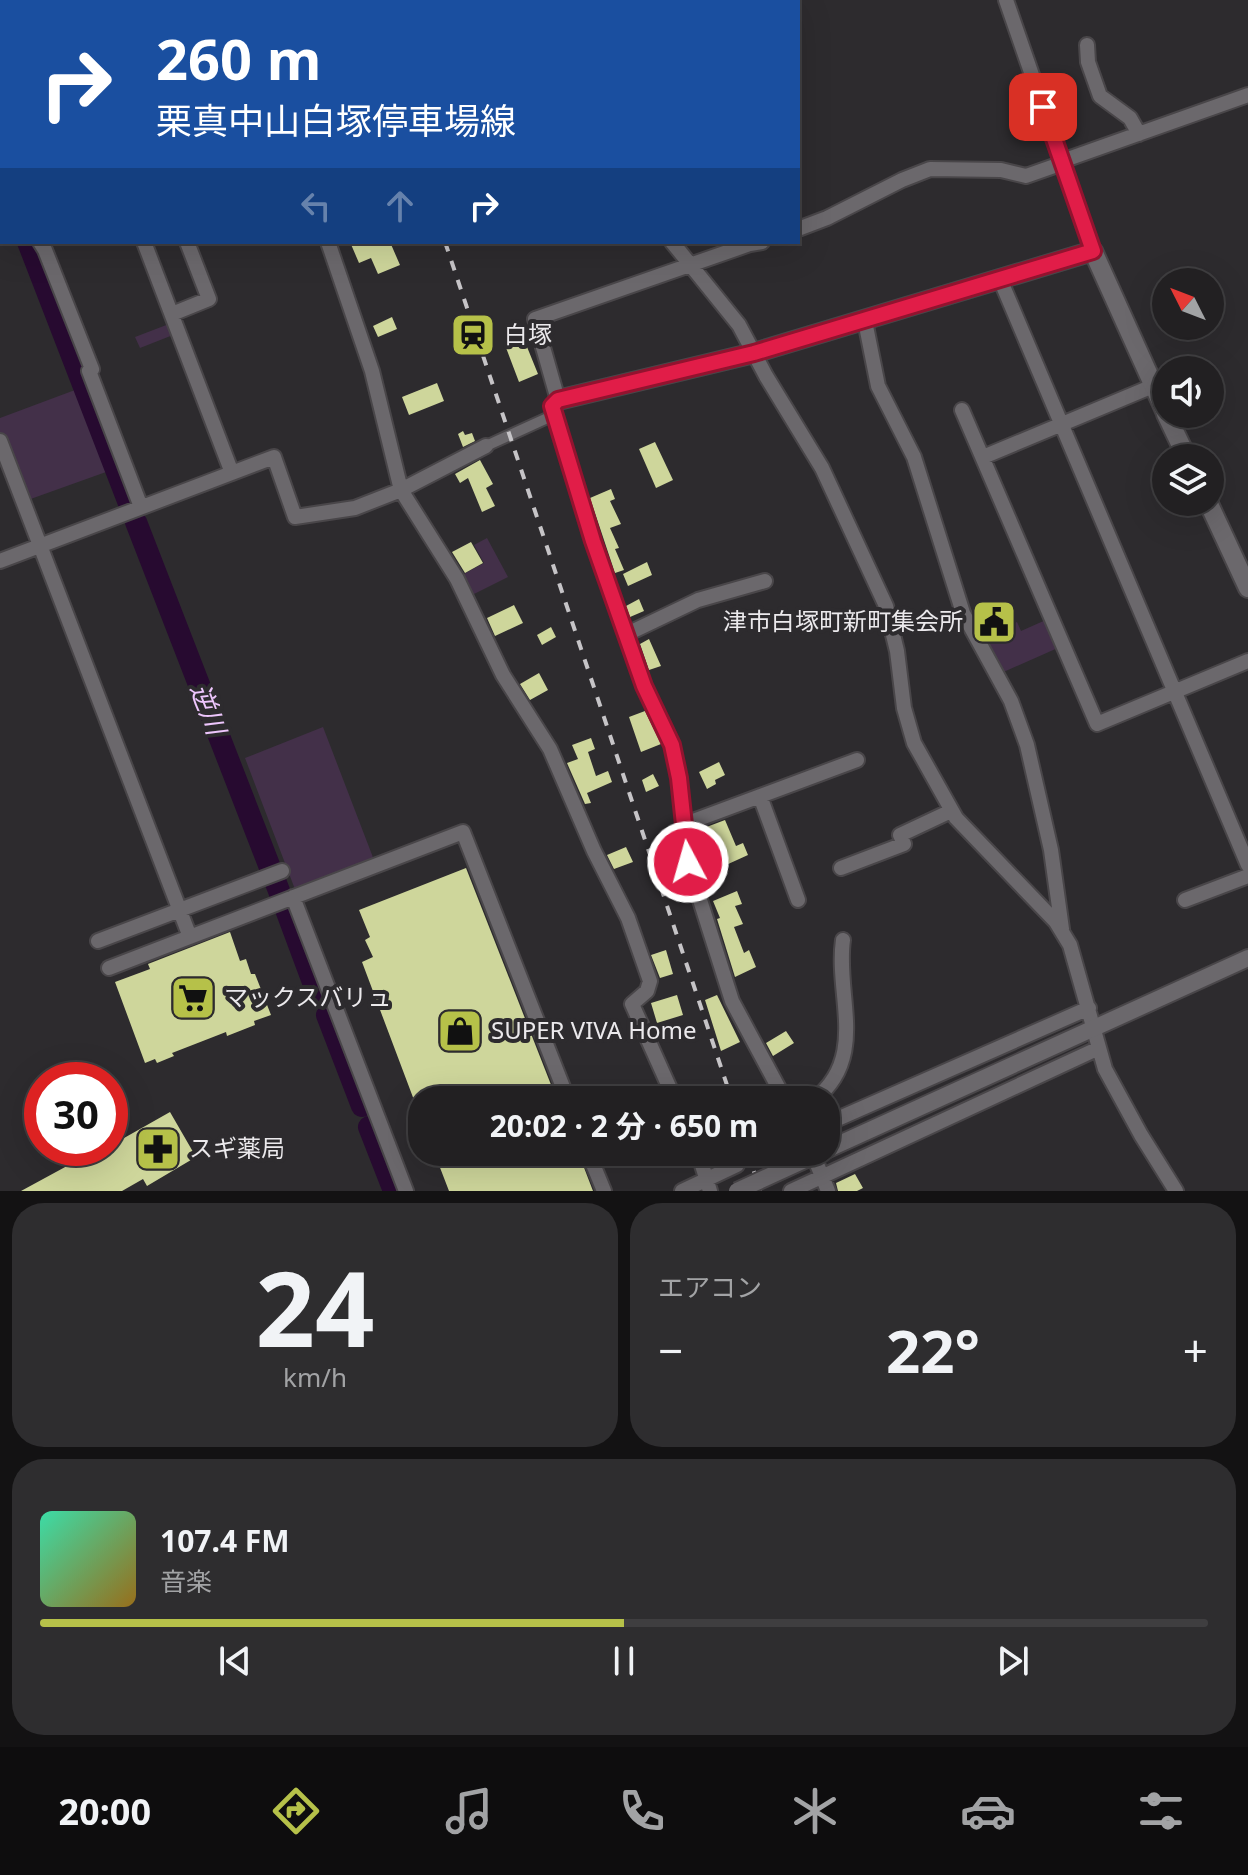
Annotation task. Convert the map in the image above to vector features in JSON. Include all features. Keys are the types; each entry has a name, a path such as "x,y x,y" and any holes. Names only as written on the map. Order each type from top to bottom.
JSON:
{"main road":[{"path":"556,408 865,321 1093,251 1152,384"},
{"path":"1215,516 1248,588"}],"street":[{"path":"1006,0 1093,251"},
{"path":"1087,45 1088,62 1100,96 1130,118 1139,134"},
{"path":"800,228 930,169 1001,170 1026,176 1248,95"},
{"path":"41,244 92,369 89,371 141,507"},
{"path":"145,244 232,473"},
{"path":"172,314 209,299 188,244"},
{"path":"329,244 372,371 401,490 457,579 503,675 550,749 594,851 628,918 650,981 647,991 632,1004 669,1086"},
{"path":"674,244 739,325 822,468 879,588 895,640 904,708 914,743 951,811 1063,933 1070,945 1099,1048 1112,1082 1176,1191"},
{"path":"750,244 535,319 542,335 556,408 593,541 650,702 672,745 688,862 732,1001 778,1086"},
{"path":"1000,279 1248,865"},
{"path":"865,321 878,386 914,457 963,613 1011,701 1027,745 1051,850 1063,933"},
{"path":"983,457 1152,386"},
{"path":"0,561 274,457 295,517 355,508 401,490 556,408"},
{"path":"962,410 1097,724 1248,661"},
{"path":"0,441 190,937"},
{"path":"627,634 698,600 765,581"},
{"path":"685,824 857,760"},
{"path":"760,796 798,900"},
{"path":"841,868 904,844 900,835 951,811"},
{"path":"109,968 463,832 563,1086"},
{"path":"98,941 282,871"},
{"path":"1185,900 1248,876"},
{"path":"293,897 406,1191"},
{"path":"826,1086 837,1072 847,1042 847,1009 840,962 843,940"},
{"path":"840,1144 1248,958"},
{"path":"840,1118 1089,1008"},
{"path":"791,1191 1099,1048"},
{"path":"594,1166 604,1191"},
{"path":"682,1191 708,1185 736,1166"},
{"path":"737,1191 791,1166"},
{"path":"818,1166 828,1191"}],"shaded area":[{"path":"169,324 173,335 140,348 135,337"},
{"path":"75,390 106,472 25,501 0,433 0,418"},
{"path":"487,538 508,577 470,596 460,576 484,563 474,545"},
{"path":"1048,619 1060,647 999,674 980,638 1017,622 1021,631"},
{"path":"323,727 374,860 296,892 245,758"}],"building":[{"path":"351,244 391,244 400,265 378,274 371,258 359,263"},
{"path":"392,317 397,329 378,337 373,326"},
{"path":"523,337 538,374 519,382 505,345"},
{"path":"437,383 444,401 409,415 402,397"},
{"path":"463,431 465,435 472,433 475,441 463,447 458,434"},
{"path":"655,442 673,480 656,488 639,449"},
{"path":"480,460 493,484 486,488 495,506 482,512 468,478 460,483 455,474"},
{"path":"611,489 615,499 610,501 621,524 610,528 624,570 615,573 590,498"},
{"path":"471,542 483,563 465,573 452,552"},
{"path":"647,562 652,575 628,586 623,574"},
{"path":"639,599 644,611 630,617 626,606"},
{"path":"514,605 523,623 495,636 487,618"},
{"name":"津市白塚町新町集会所","path":"1009,608 1014,620 985,633 979,621"},
{"path":"551,627 556,637 542,645 537,635"},
{"path":"649,639 661,666 649,670 640,644"},
{"path":"539,673 548,690 530,700 520,684"},
{"path":"645,711 661,744 641,752 629,717"},
{"path":"591,738 595,749 588,752 596,776 608,771 612,782 587,793 591,803 585,804 567,763 578,759 572,745"},
{"path":"719,762 725,775 707,789 699,772"},
{"path":"653,774 659,786 646,792 642,780"},
{"path":"725,820 736,846 743,843 748,855 715,870 696,831"},
{"path":"626,847 633,862 614,869 607,855"},
{"name":"SUPER VIVA Home","path":"466,868 552,1086 409,1086 362,962 373,957 365,940 370,937 359,910"},
{"path":"737,891 742,904 735,906 743,924 734,927 744,953 749,950 756,967 735,977 713,901"},
{"name":"マックスバリュ","path":"230,932 240,961 246,959 251,974 255,974 271,1015 227,1036 226,1032 172,1053 174,1056 157,1063 155,1059 145,1063 115,982 150,969 148,964"},
{"path":"666,950 673,974 660,978 651,955"},
{"path":"677,995 683,1015 657,1023 651,1003"},
{"path":"717,995 740,1042 721,1051 705,1000"},
{"path":"786,1031 794,1043 773,1056 766,1043"},
{"path":"170,1112 196,1157 147,1186 143,1179 122,1191 21,1191 67,1166 128,1166 128,1136"},
{"path":"439,1166 583,1166 593,1191 449,1191"},
{"path":"855,1174 863,1188 838,1191 836,1183"}],"waterway":[{"name":"逆川","path":"29,244 130,506"},
{"name":"逆川","path":"136,522 281,896"},
{"name":"逆川","path":"285,907 317,993"},
{"name":"逆川","path":"327,1015 362,1106"},
{"name":"逆川","path":"369,1127 394,1191"}],"railway":[{"path":"446,244 727,1086"},
{"path":"752,1166 760,1191"}],"place":[{"name":"白塚","path":"473,335"},
{"name":"津市白塚町新町集会所","path":"994,622"},
{"name":"マックスバリュ","path":"193,998"},
{"name":"SUPER VIVA Home","path":"460,1031"},
{"name":"スギ薬局","path":"158,1149"}],"route":[{"path":"688,862 679,778 672,745 644,686 593,541 552,406 558,400 754,353 1093,251 1043,107"}]}
